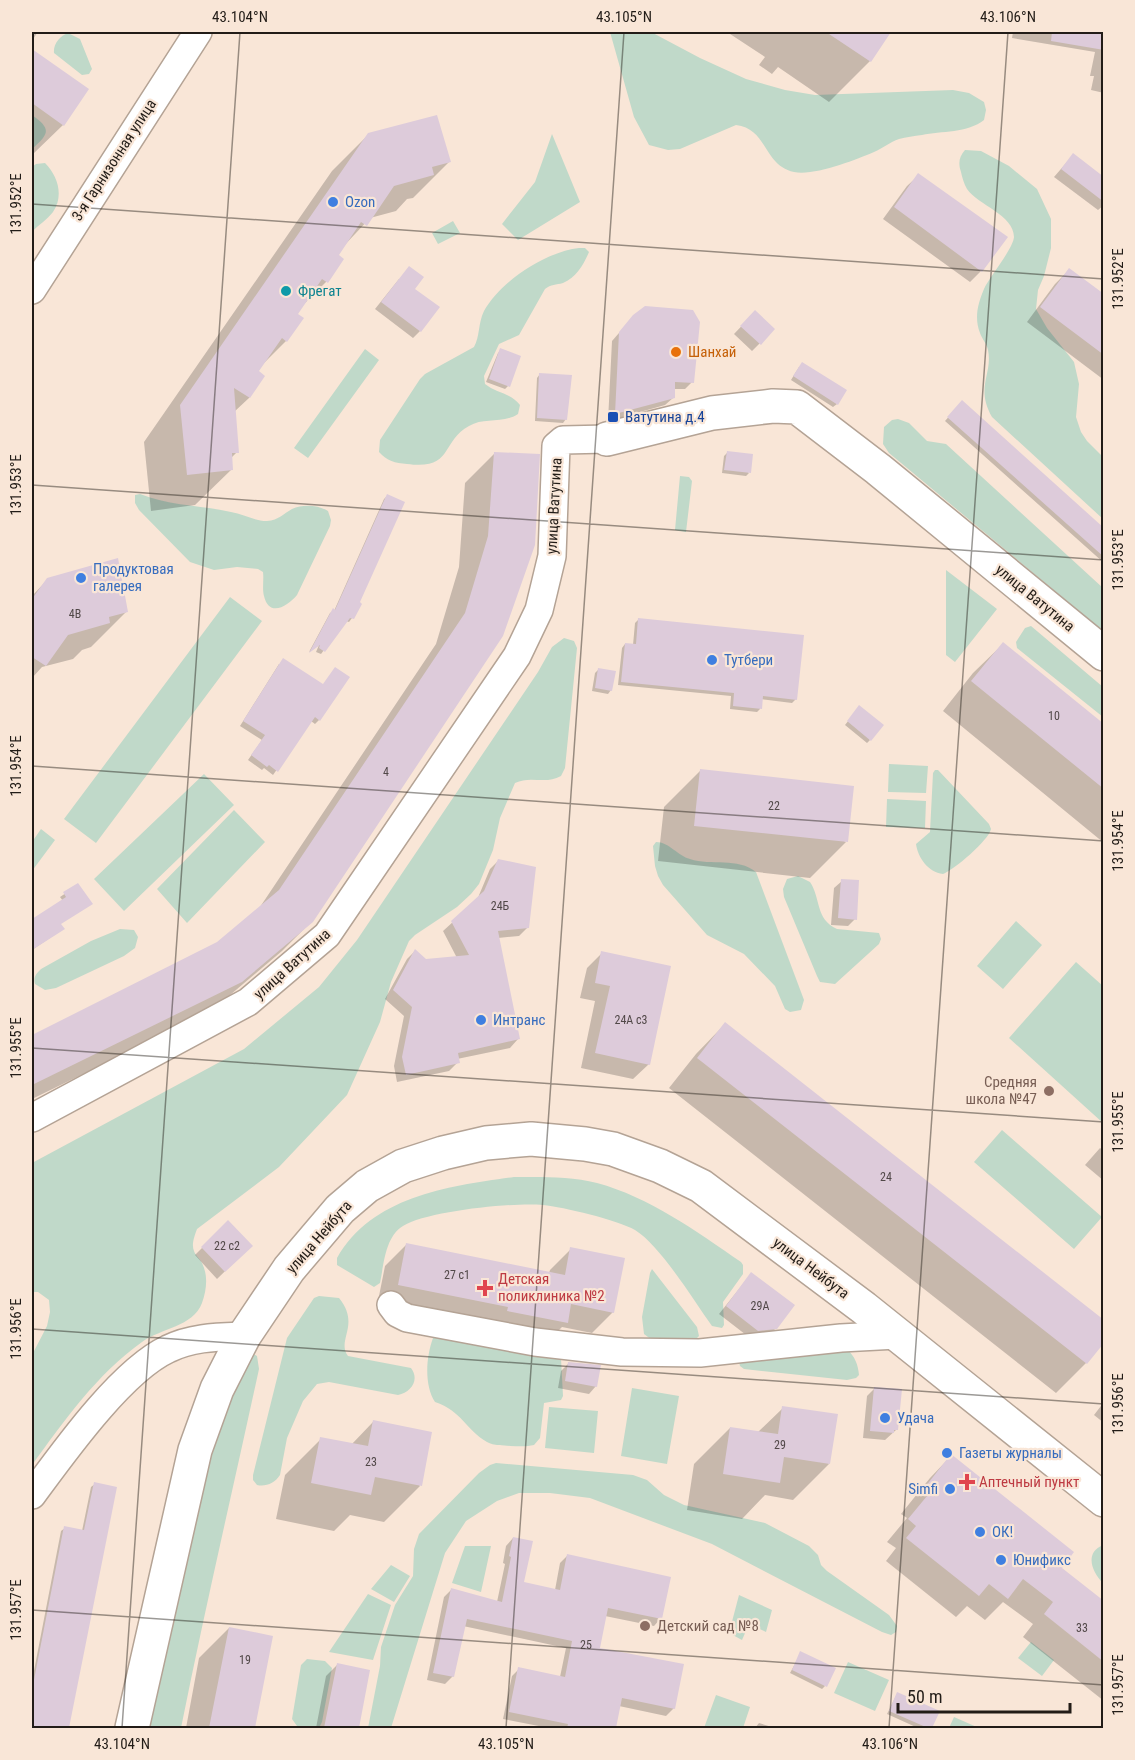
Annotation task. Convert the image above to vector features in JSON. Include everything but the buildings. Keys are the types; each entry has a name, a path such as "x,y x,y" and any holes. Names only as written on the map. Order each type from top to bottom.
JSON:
{"street":[{"name":"3-я Гарнизонная улица","path":"32,290 198,32"},
{"name":"улица Ватутина","path":"32,1118 248,1002 327,935 517,656 539,610 552,556 556,446 563,440 607,439 712,412 773,406 797,407 878,469 1104,654"},
{"name":"улица Нейбута","path":"132,1728 195,1450 217,1389 244,1336 289,1269 340,1209 367,1186 403,1166 443,1153 486,1143 531,1139 554,1140 613,1149 660,1166 700,1186 786,1248 1104,1500"},
{"path":"391,1305 397,1313 407,1318 535,1342 622,1352 711,1352 841,1338 897,1335"},
{"path":"32,1495 125,1380 153,1358 168,1349 203,1338 244,1336"}],"green space":[{"path":"610,32 651,32 746,79 785,90 815,95 953,90 969,93 984,102 986,110 984,120 962,129 899,139 856,159 803,173 784,168 770,155 754,133 736,125 680,149 668,150 649,145 634,117"},
{"path":"68,33 80,39 92,69 89,74 82,75 54,53 58,41"},
{"path":"32,115 43,124 46,132 32,149"},
{"path":"552,134 580,202 518,240 502,224 535,182"},
{"path":"965,150 981,151 1009,166 1037,189 1051,219 1051,248 1038,290 1036,309 1047,328 1074,362 1079,384 1076,417 1087,441 1103,457 1103,519 992,417 987,406 985,389 989,359 978,327 978,311 984,289 1010,248 1014,237 1008,222 967,189 959,163"},
{"path":"45,163 56,180 58,199 53,212 32,232 32,167"},
{"path":"453,221 460,233 438,244 432,233"},
{"path":"585,248 589,252 579,270 568,281 551,285 545,289 519,335 499,344 484,376 485,384 512,398 520,405 518,414 506,419 475,423 469,426 460,432 440,459 432,463 422,465 399,463 382,455 379,452 380,440 420,379 474,347 484,311 501,289 538,262 552,255"},
{"path":"365,349 379,360 308,458 294,448"},
{"path":"898,419 909,423 927,441 946,444 1103,588 1103,631 889,453 883,444 884,427 892,420"},
{"path":"680,476 689,477 692,481 686,532 675,530"},
{"path":"140,494 163,501 231,512 262,521 275,519 296,507 315,506 328,511 331,520 297,595 284,606 274,608 266,603 263,572 258,569 237,567 214,570 190,562 139,510 135,503 135,495"},
{"path":"946,570 997,609 955,662 946,655"},
{"path":"230,597 262,621 96,843 64,819"},
{"path":"1031,626 1103,687 1103,717 1017,648 1016,642 1025,628"},
{"path":"564,638 574,641 577,648 565,768 561,776 549,780 527,780 515,783 500,818 493,850 479,884 457,907 409,941 391,982 380,1022 347,1095 279,1167 197,1229 193,1248 204,1268 206,1282 204,1298 198,1311 184,1322 142,1342 110,1369 82,1399 32,1465 32,1355 47,1326 50,1312 49,1300 38,1292 32,1292 32,1163 244,1049 319,987 357,940 538,672 552,647"},
{"path":"889,764 928,766 926,793 888,792"},
{"path":"935,770 938,770 989,824 991,829 970,854 943,874 925,864 916,844 930,832"},
{"path":"204,774 234,805 124,911 94,879"},
{"path":"887,799 926,801 925,828 886,827"},
{"path":"234,810 265,842 187,923 157,889"},
{"path":"41,829 55,840 32,871 32,842"},
{"path":"656,842 665,844 690,859 733,863 749,867 756,872 804,1000 801,1010 790,1012 785,1009 775,986 744,954 707,935 663,885 655,866 653,846"},
{"path":"798,876 810,882 822,914 830,925 837,929 879,933 881,939 879,944 835,984 820,982 784,897 783,889 787,879"},
{"path":"1016,921 1042,945 1003,989 977,966"},
{"path":"120,929 134,930 138,937 135,948 124,956 56,988 45,990 35,984 35,976 41,969 91,941"},
{"path":"1076,962 1103,986 1103,1123 1009,1038"},
{"path":"1002,1130 1102,1217 1074,1249 974,1162"},
{"path":"514,1177 576,1179 616,1189 672,1216 741,1262 743,1274 723,1302 724,1325 722,1328 712,1326 666,1260 645,1237 627,1226 604,1218 552,1206 530,1204 472,1209 431,1216 403,1226 392,1237 384,1260 380,1283 374,1287 337,1265 337,1258 352,1237 370,1220 392,1207 439,1190"},
{"path":"652,1269 697,1327 699,1336 695,1340 652,1340 644,1334 642,1317"},
{"path":"319,1296 339,1298 345,1308 348,1324 345,1350 348,1356 411,1368 415,1377 413,1385 398,1395 329,1382 317,1384 303,1401 287,1438 280,1475 270,1484 257,1485 253,1480 253,1475 287,1338 314,1298"},
{"path":"442,1333 561,1358 563,1396 561,1400 544,1403 540,1438 534,1445 510,1446 490,1443 473,1432 458,1415 435,1402 429,1388 428,1362 433,1338"},
{"path":"847,1349 856,1361 859,1375 847,1380 744,1369 739,1362"},
{"path":"252,1353 257,1356 259,1369 181,1728 145,1728 206,1457 229,1393"},
{"path":"632,1388 679,1396 667,1464 621,1456"},
{"path":"549,1407 598,1411 594,1453 545,1448"},
{"path":"496,1463 633,1475 647,1480 664,1495 684,1505 765,1523 809,1546 818,1555 821,1565 827,1571 889,1615 897,1626 896,1632 891,1635 882,1632 712,1544 590,1498 550,1493 519,1493 497,1501 466,1521 445,1553 391,1728 368,1728 380,1666 381,1647 395,1605 413,1576 414,1549 419,1534 479,1473"},
{"path":"1103,1545 1103,1583 1093,1568 1092,1558 1097,1548"},
{"path":"465,1546 491,1546 481,1592 452,1583"},
{"path":"391,1565 410,1576 394,1602 371,1589"},
{"path":"368,1594 391,1605 373,1660 329,1652"},
{"path":"739,1595 772,1610 766,1632 749,1624 742,1640 729,1633"},
{"path":"1031,1642 1054,1660 1042,1676 1018,1658"},
{"path":"307,1659 325,1661 332,1668 322,1722 320,1726 311,1728 297,1726 292,1719 301,1665"},
{"path":"848,1662 889,1680 875,1711 834,1693"},
{"path":"716,1695 750,1707 743,1728 704,1728"},
{"path":"954,1717 979,1728 949,1728"}],"place":[{"name":"Ozon","path":"333,202"},
{"name":"Фрегат","path":"286,291"},
{"name":"Шанхай","path":"676,352"},
{"name":"Ватутина д.4","path":"613,417"},
{"name":"Продуктовая галерея","path":"81,578"},
{"name":"Тутбери","path":"712,660"},
{"name":"Интранс","path":"481,1020"},
{"name":"Средняя школа №47","path":"1049,1091"},
{"name":"Детская поликлиника №2","path":"485,1288"},
{"name":"Удача","path":"885,1418"},
{"name":"Газеты журналы","path":"947,1453"},
{"name":"Аптечный пункт","path":"967,1482"},
{"name":"Simfi","path":"950,1489"},
{"name":"ОК!","path":"980,1532"},
{"name":"Юнификс","path":"1001,1560"},
{"name":"Детский сад №8","path":"645,1626"}]}
